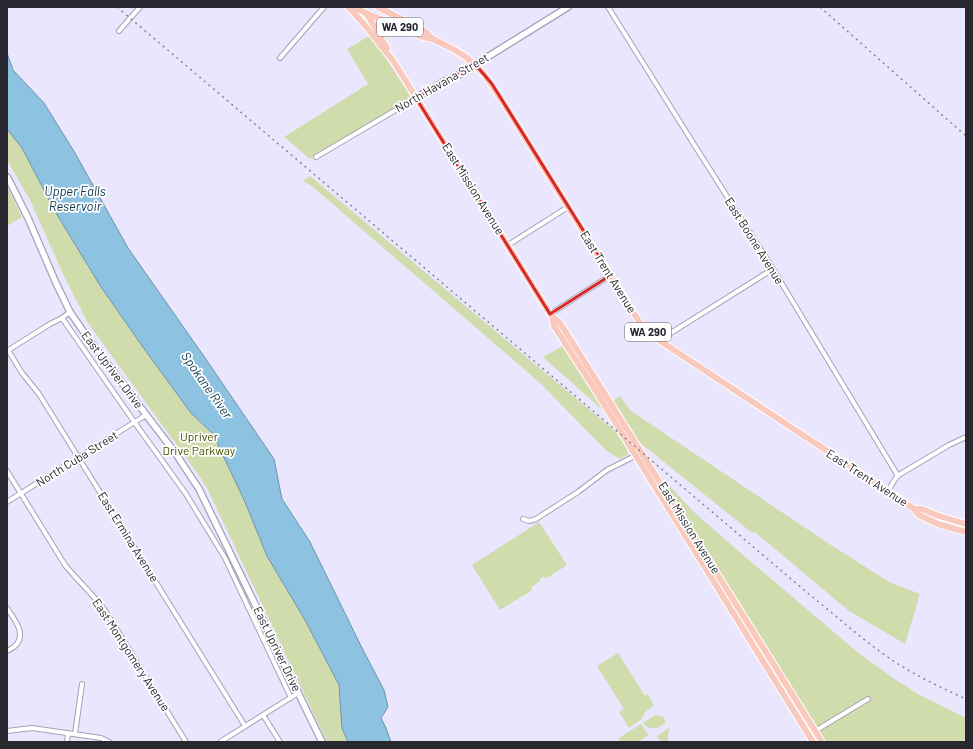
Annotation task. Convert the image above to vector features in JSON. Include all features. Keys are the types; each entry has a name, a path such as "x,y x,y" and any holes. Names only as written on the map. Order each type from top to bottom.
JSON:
{"main road":[{"name":"East Mission Avenue","path":"348,7 363,23 394,62"},
{"name":"East Trent Avenue","path":"355,7 423,37 433,39"},
{"name":"East Mission Avenue","path":"362,7 368,14 394,62 416,98 551,315 554,326 813,742"},
{"name":"East Trent Avenue","path":"378,7 426,32 433,39 459,53 475,64 484,74 492,84 568,208 642,326 648,333 888,491 931,522 966,532"},
{"name":"East Mission Avenue","path":"551,315 560,323 642,452 822,742"},
{"name":"East Trent Avenue","path":"914,509 922,509 966,524"}],"street":[{"path":"119,31 140,7"},
{"path":"280,58 324,7"},
{"name":"North Havana Street","path":"316,157 455,76 568,7"},
{"name":"East Boone Avenue","path":"608,7 773,270 898,476"},
{"name":"East Upriver Drive","path":"7,176 28,218 70,312 90,341 176,454 199,489 322,742"},
{"path":"508,245 568,208"},
{"path":"661,342 666,336 773,270"},
{"path":"551,315 611,276"},
{"path":"8,350 70,312"},
{"name":"East Upriver Drive","path":"62,318 186,494 225,558 291,698"},
{"name":"East Ermina Avenue","path":"8,350 22,373 39,394 79,457 245,726"},
{"name":"North Cuba Street","path":"7,502 146,415"},
{"path":"888,491 898,476 949,445 966,437"},
{"path":"523,519 529,521 536,519 578,492 607,470 642,452"},
{"name":"East Montgomery Avenue","path":"7,471 65,565 76,579 98,601 106,612 186,742"},
{"path":"225,558 232,556"},
{"path":"7,608 17,624 20,636 18,643 7,651"},
{"path":"76,734 82,684"},
{"path":"220,742 298,693"},
{"path":"815,731 868,699"},
{"path":"263,715 280,742"},
{"path":"7,730 32,728 101,738 109,742"},
{"path":"66,742 68,733"}],"highlighted area":[{"path":"475,64 492,84 611,275 550,314 416,98"}],"green space":[{"path":"371,35 410,97 310,159 284,137 368,84 347,49"},
{"name":"Upriver Drive Parkway","path":"7,129 22,148 56,213 101,287 191,413 213,434 245,502 267,556 305,620 339,685 342,728 348,742 327,742 208,490 88,323 63,274 30,200 7,160"},
{"path":"310,176 616,432 627,449 628,455 620,459 607,451 539,382 313,187 303,181"},
{"path":"7,186 22,217 7,226"},
{"path":"563,346 606,413 543,357"},
{"path":"620,396 631,411 828,543 889,582 920,594 905,644 849,611 756,533 751,532 638,441 613,401"},
{"path":"661,477 695,513 856,651 918,694 966,718 966,742 826,742"},
{"path":"539,522 567,565 547,578 543,577 540,579 540,581 532,587 531,591 500,610 472,565"},
{"path":"618,653 645,696 648,694 653,703 653,707 646,712 642,719 629,728 619,712 624,709 597,666"},
{"path":"655,715 663,717 666,723 657,728 649,728 643,723"},
{"path":"641,724 649,735 638,742 620,742 619,738"},
{"path":"669,728 669,742 661,742 657,736"}],"water":[{"name":"Upper Falls Reservoir","path":"7,53 13,70 44,103 75,153 128,248 274,459 282,499 310,542 384,690 388,707 381,718 391,742 348,742 342,728 339,685 305,620 267,556 245,502 213,434 191,413 101,287 56,213 22,148 7,129"}],"railway":[{"path":"117,7 855,632 902,666 934,684 966,699"},
{"path":"820,7 966,136"}],"water label":[{"name":"Spokane River","path":"207,385"}]}
